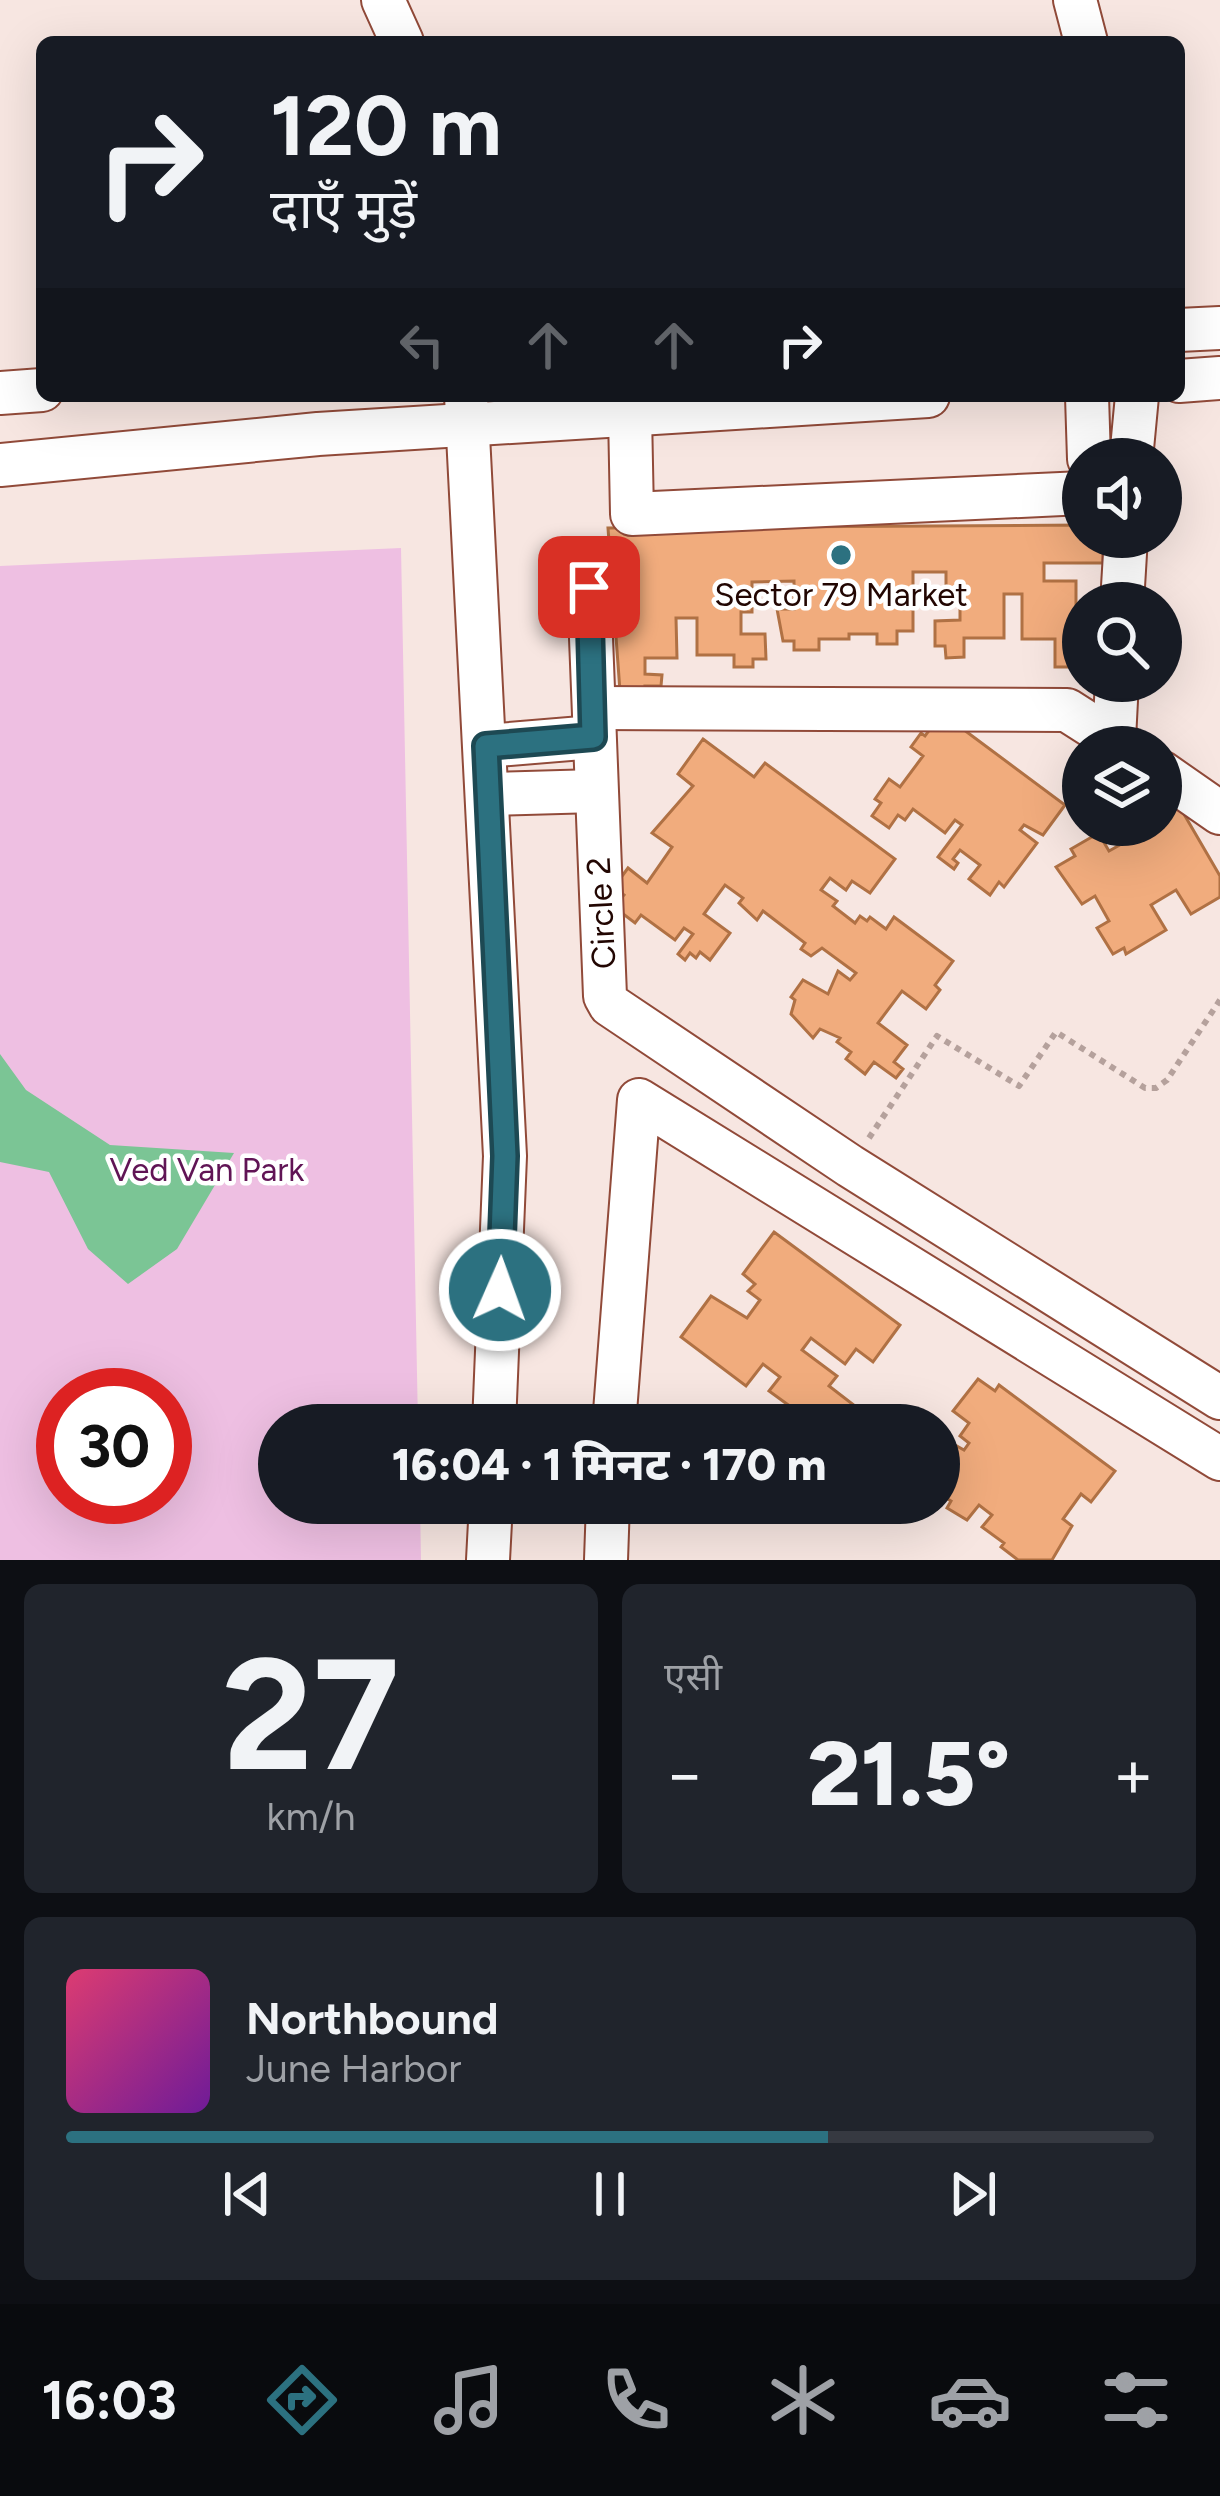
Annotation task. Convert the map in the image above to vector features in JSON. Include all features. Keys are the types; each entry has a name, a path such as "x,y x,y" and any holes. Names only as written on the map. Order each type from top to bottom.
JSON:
{"street":[{"path":"382,0 398,36"},
{"path":"1076,0 1085,36"},
{"path":"1185,330 1220,328"},
{"path":"1185,381 1220,378"},
{"path":"0,393 36,390"},
{"path":"0,465 318,434 466,410 630,414 829,402"},
{"path":"1087,402 1088,438"},
{"path":"1133,438 1136,402"},
{"path":"466,410 505,1156 495,1404"},
{"path":"630,414 632,514 1062,494"},
{"name":"Circle 2","path":"589,587 605,996 610,1005 850,1166 1220,1398"},
{"path":"486,746 594,723 1067,710 1092,726"},
{"path":"1182,787 1220,813"},
{"path":"488,794 596,791"},
{"path":"616,1404 640,1100 1220,1459"},
{"path":"488,1560 490,1524"},
{"path":"606,1560 607,1524"}],"path":[{"path":"850,1166 937,1036 1019,1086 1056,1032 1144,1088 1156,1088 1167,1080 1220,1000"}],"green space":[{"name":"Ved Van Park","path":"401,548 418,1404 258,1404 258,1524 420,1524 421,1560 0,1560 0,566"}],"shaded area":[{"path":"0,1054 26,1090 110,1145 234,1153 177,1249 128,1284 88,1249 49,1172 0,1162"}],"building":[{"path":"1062,525 1062,558 1103,558 1103,563 1044,563 1044,581 1076,581 1062,582 1062,667 1055,667 1055,639 1022,639 1022,594 1004,594 1004,638 964,638 964,657 946,658 945,646 935,646 935,621 960,620 960,604 947,604 946,594 964,594 964,590 946,590 946,572 913,572 913,631 897,631 897,644 877,644 877,634 849,634 849,639 819,639 819,650 794,650 794,641 783,641 777,609 794,609 794,581 752,582 752,612 741,612 741,634 765,634 766,659 753,659 753,667 734,667 734,655 697,655 697,618 676,618 677,658 645,658 645,674 662,675 661,686 645,686 646,699 620,691 608,528"},
{"path":"948,718 1062,803 1043,835 1024,825 1020,830 1037,843 1004,887 999,882 990,895 969,879 980,865 960,850 953,859 958,863 954,869 938,857 962,825 955,820 945,833 913,809 905,820 898,815 889,828 872,816 881,803 875,799 889,779 900,787 923,756 911,747 936,721"},
{"path":"703,739 754,777 765,763 895,859 870,893 852,881 846,890 830,878 821,890 855,923 860,916 867,921 870,917 886,929 894,917 953,961 935,985 940,990 926,1009 902,991 878,1023 907,1045 894,1062 903,1069 896,1078 874,1062 865,1074 846,1059 851,1052 837,1042 840,1038 820,1029 813,1038 791,1014 795,1000 791,997 803,980 828,994 838,971 850,980 856,973 822,948 811,956 801,949 805,943 763,911 757,920 739,903 743,898 725,885 704,914 730,933 710,960 700,952 696,958 690,953 685,960 678,954 693,934 684,928 675,940 641,915 635,923 614,907 624,895 614,887 628,868 647,883 672,847 652,833 693,786 678,774"},
{"path":"1182,811 1220,876 1220,897 1191,914 1176,890 1151,905 1166,930 1126,954 1124,948 1113,954 1097,928 1109,921 1095,896 1082,904 1056,867 1075,856 1071,849 1077,846 1106,846 1109,851 1118,846 1182,846"},
{"path":"774,1232 900,1325 873,1362 856,1349 845,1364 811,1338 802,1350 837,1376 829,1386 852,1404 787,1404 769,1391 780,1377 763,1364 746,1386 681,1337 711,1296 747,1318 760,1300 748,1291 755,1284 743,1274"},
{"path":"978,1379 995,1391 999,1385 1115,1471 1091,1502 1081,1494 1063,1519 1072,1526 1052,1560 1018,1560 982,1527 992,1515 979,1505 967,1520 960,1516 960,1448 964,1450 969,1443 960,1436 969,1423 960,1416 958,1404"}],"place":[{"name":"Sector 79 Market","path":"841,555"}],"route":[{"path":"500,1290 505,1156 486,746 593,737 589,587"}]}
